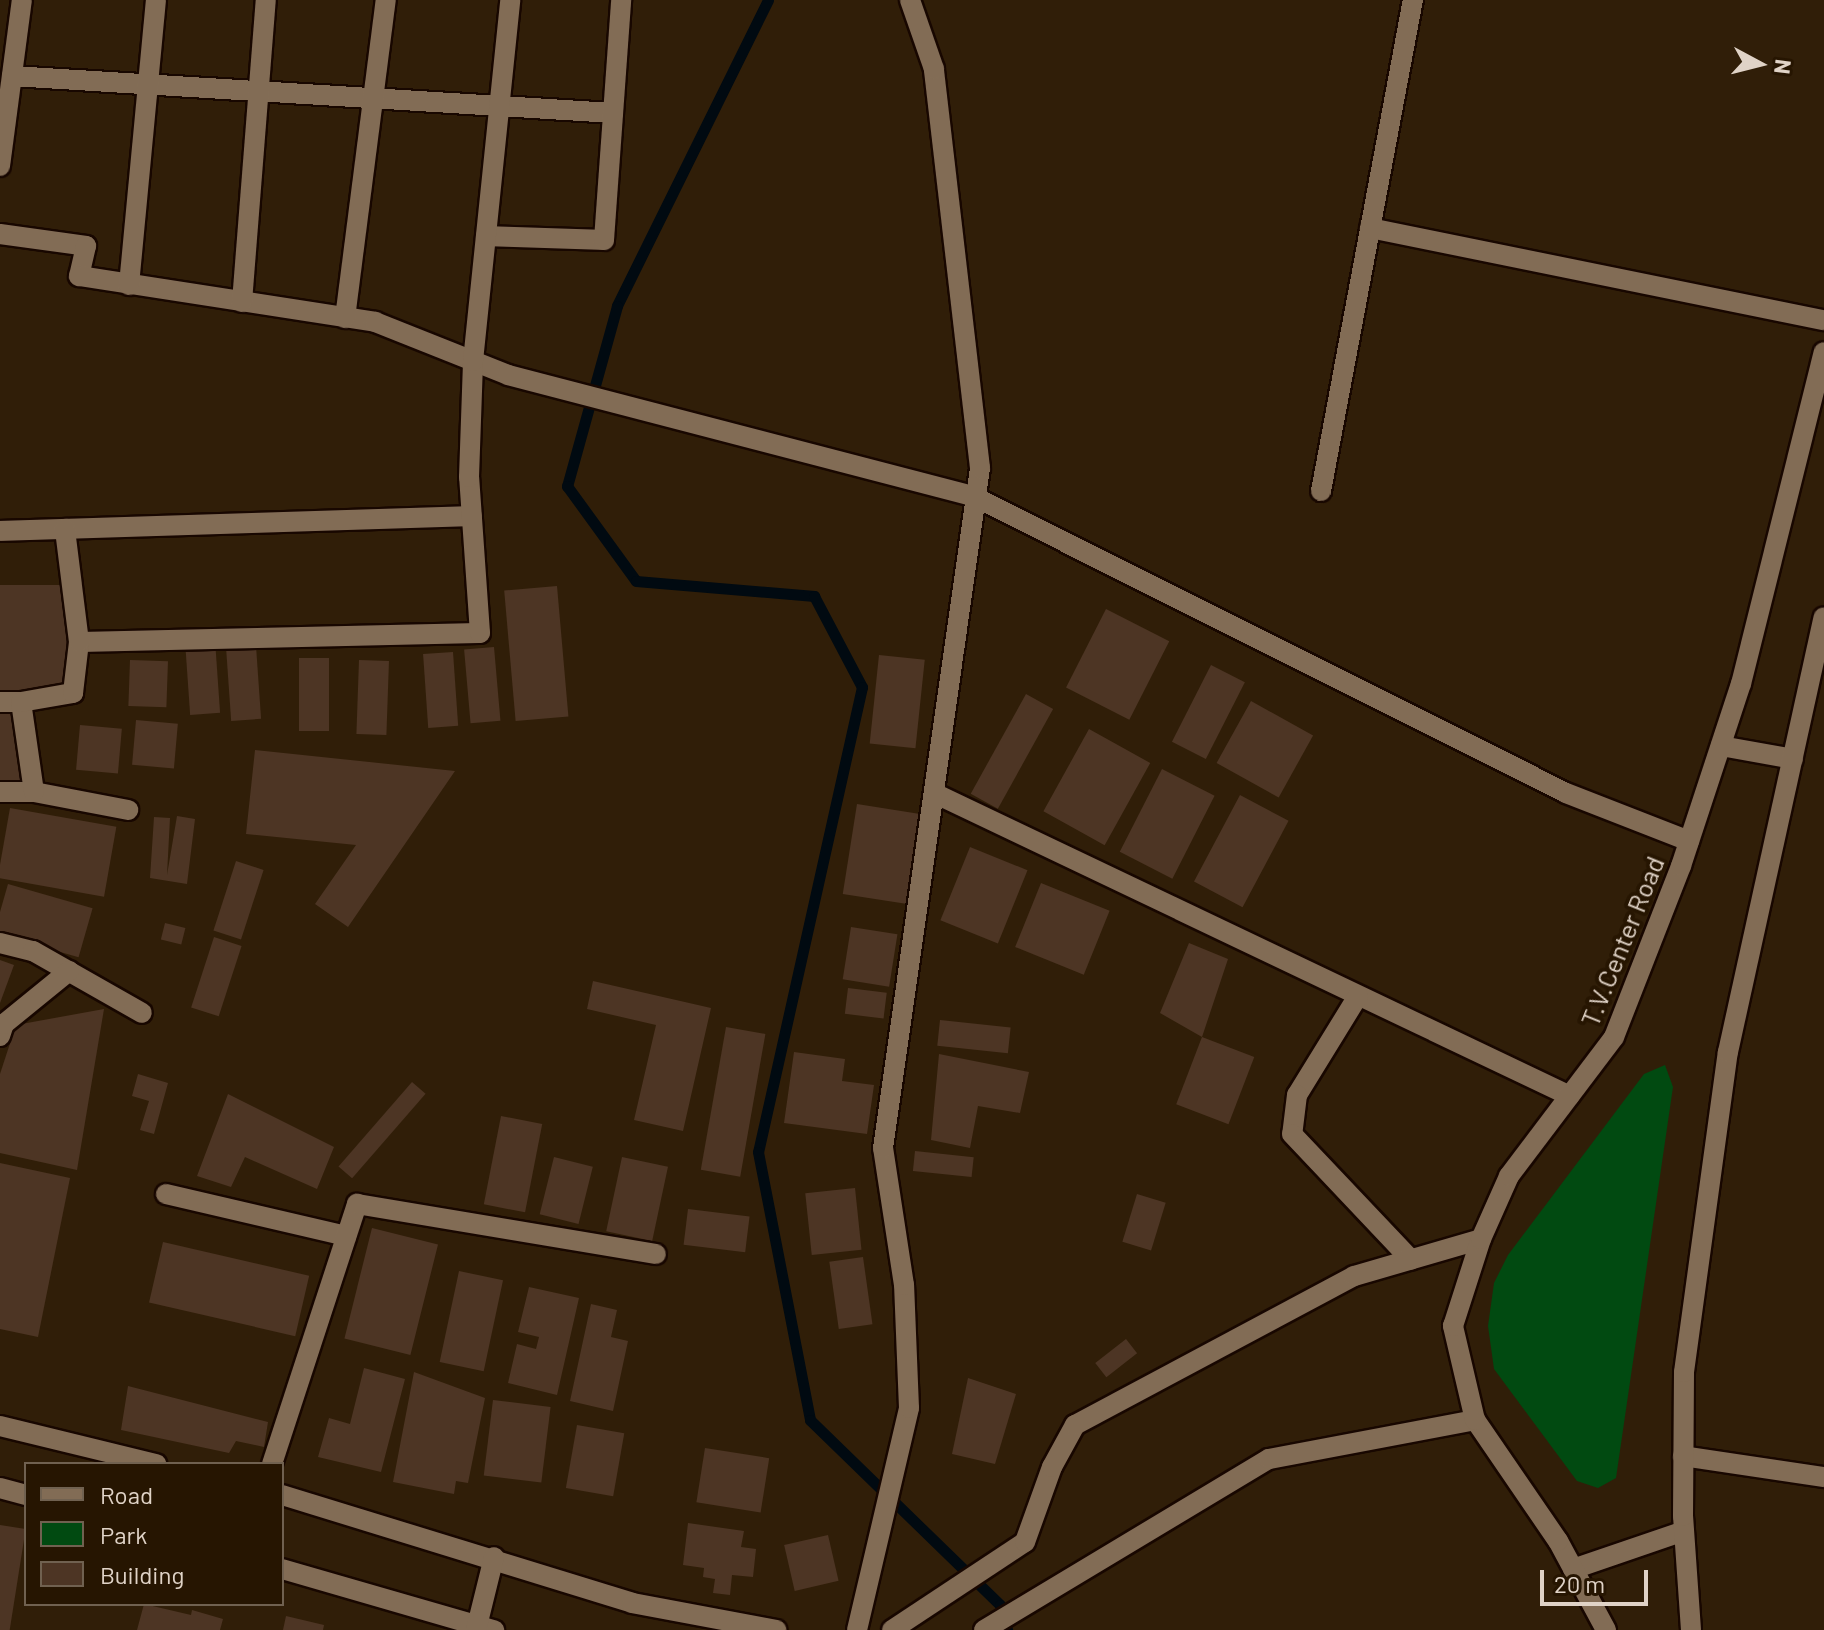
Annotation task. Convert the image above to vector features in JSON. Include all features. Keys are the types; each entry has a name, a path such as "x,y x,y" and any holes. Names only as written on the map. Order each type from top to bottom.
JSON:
{"street":[{"path":"0,166 3,124 22,0"},
{"path":"129,285 156,0"},
{"path":"242,302 266,0"},
{"path":"345,318 386,0"},
{"path":"79,642 480,633 472,516 473,361 510,0"},
{"path":"486,236 604,240 621,0"},
{"path":"857,1630 873,1579 909,1408 904,1285 883,1148 980,468 934,69 910,0"},
{"path":"1321,491 1413,0"},
{"path":"12,76 613,113"},
{"path":"1370,228 1824,320"},
{"path":"0,234 86,246 79,276 375,322 508,375 975,497 1566,793 1689,841"},
{"name":"T.V.Center Road","path":"1606,1630 1573,1569 1475,1420 1453,1326 1481,1239 1509,1176 1614,1037 1689,841 1721,746 1824,352"},
{"path":"0,531 472,516"},
{"path":"34,792 10,702 73,693 79,642 65,529"},
{"path":"1691,1630 1684,1531 1684,1372 1728,1052 1793,759 1815,704 1824,617"},
{"path":"1721,746 1793,759"},
{"path":"0,792 34,792 128,810"},
{"path":"934,793 1570,1096"},
{"path":"0,943 33,951 142,1013"},
{"path":"0,1036 4,1024 69,971"},
{"path":"1358,996 1297,1095 1292,1134 1411,1260"},
{"path":"166,1194 346,1236"},
{"path":"273,1462 357,1204 656,1254"},
{"path":"892,1630 1025,1542 1052,1467 1075,1425 1354,1276 1481,1239"},
{"path":"984,1630 1042,1592 1269,1459 1475,1420"},
{"path":"0,1426 148,1462"},
{"path":"1683,1456 1824,1477"},
{"path":"0,1488 24,1494"},
{"path":"284,1496 494,1557 632,1603 776,1630"},
{"path":"1573,1569 1684,1531"},
{"path":"284,1570 482,1629 494,1557"}],"green space":[{"path":"1665,1065 1673,1087 1616,1478 1598,1488 1577,1481 1494,1369 1488,1326 1494,1283 1508,1255 1644,1074"}],"building":[{"path":"0,585 73,585 73,695 0,695"},
{"path":"557,586 568,717 516,721 504,591"},
{"path":"1106,609 1169,641 1129,720 1066,687"},
{"path":"215,640 220,713 190,715 185,642"},
{"path":"256,646 261,719 231,721 226,648"},
{"path":"494,647 500,721 471,723 464,650"},
{"path":"453,652 458,726 428,728 423,654"},
{"path":"879,655 925,660 915,748 870,744"},
{"path":"299,658 329,658 329,731 299,731"},
{"path":"130,660 168,661 166,707 128,706"},
{"path":"359,660 389,661 386,735 356,734"},
{"path":"1211,665 1245,682 1206,759 1172,742"},
{"path":"1026,694 1053,709 998,809 971,794"},
{"path":"1251,701 1313,735 1279,798 1217,763"},
{"path":"14,707 24,783 0,784 0,708"},
{"path":"136,720 178,724 174,768 132,765"},
{"path":"80,725 122,729 118,773 76,770"},
{"path":"1089,729 1150,763 1105,845 1043,811"},
{"path":"255,750 455,771 348,927 315,904 356,845 246,834"},
{"path":"1162,769 1215,796 1172,879 1120,852"},
{"path":"1240,795 1289,821 1243,907 1194,882"},
{"path":"857,804 923,814 909,904 843,894"},
{"path":"10,808 116,827 104,897 0,878"},
{"path":"177,816 195,819 187,884 150,878 154,817 170,818 167,875"},
{"path":"970,847 1027,870 998,943 940,920"},
{"path":"236,861 264,870 241,939 213,930"},
{"path":"1041,883 1110,911 1084,975 1015,947"},
{"path":"8,884 93,908 79,957 0,935 0,912"},
{"path":"165,923 185,928 181,945 161,939"},
{"path":"851,927 897,934 889,987 843,979"},
{"path":"214,937 242,946 219,1016 191,1007"},
{"path":"1189,943 1228,959 1202,1037 1160,1013"},
{"path":"0,960 14,965 0,1003"},
{"path":"593,981 711,1008 683,1131 634,1120 656,1025 587,1009"},
{"path":"848,988 887,993 884,1019 845,1014"},
{"path":"104,1009 77,1170 0,1153 0,1074 16,1025"},
{"path":"940,1020 1011,1027 1008,1053 937,1046"},
{"path":"726,1027 765,1034 740,1177 701,1170"},
{"path":"1202,1037 1254,1057 1228,1124 1176,1104"},
{"path":"794,1052 845,1059 842,1081 874,1085 867,1134 784,1123"},
{"path":"939,1054 1029,1072 1020,1113 978,1106 970,1148 931,1140"},
{"path":"138,1074 168,1083 154,1134 140,1130 149,1101 132,1096"},
{"path":"412,1082 426,1094 352,1178 339,1167"},
{"path":"228,1094 334,1147 317,1189 245,1157 231,1187 197,1176"},
{"path":"501,1116 542,1124 525,1212 484,1204"},
{"path":"915,1151 974,1157 972,1177 913,1171"},
{"path":"554,1157 593,1167 579,1224 540,1214"},
{"path":"622,1157 668,1167 652,1241 606,1231"},
{"path":"0,1163 70,1178 38,1337 0,1329"},
{"path":"855,1188 861,1250 812,1255 805,1193"},
{"path":"1137,1194 1166,1203 1151,1251 1122,1242"},
{"path":"688,1209 750,1217 745,1252 684,1245"},
{"path":"372,1228 438,1244 410,1355 344,1339"},
{"path":"163,1242 309,1276 295,1336 149,1302"},
{"path":"863,1257 872,1324 839,1329 829,1262"},
{"path":"459,1271 503,1280 484,1371 440,1362"},
{"path":"529,1287 579,1298 557,1395 508,1383 517,1344 536,1349 539,1337 518,1332"},
{"path":"591,1304 617,1310 611,1337 628,1341 613,1411 570,1401"},
{"path":"1126,1339 1137,1353 1106,1377 1095,1363"},
{"path":"364,1368 405,1379 381,1472 318,1457 329,1418 350,1424"},
{"path":"414,1372 485,1398 468,1483 456,1481 454,1494 393,1482"},
{"path":"968,1378 1016,1394 995,1464 952,1454"},
{"path":"128,1386 268,1422 264,1447 236,1441 229,1453 121,1430"},
{"path":"493,1400 551,1407 541,1483 484,1475"},
{"path":"577,1425 624,1433 613,1496 566,1488"},
{"path":"705,1448 769,1458 761,1512 696,1502"},
{"path":"688,1523 744,1531 741,1547 756,1549 753,1577 732,1575 730,1595 713,1593 715,1579 703,1577 704,1568 683,1565"},
{"path":"0,1525 24,1529 10,1630 0,1630"},
{"path":"828,1535 839,1581 795,1591 784,1545"},
{"path":"143,1606 191,1615 192,1610 223,1619 220,1630 137,1630"},
{"path":"286,1616 324,1625 323,1630 283,1630"}],"waterway":[{"path":"768,0 617,306 567,486 636,581 814,596 862,687 758,1152 810,1420 1000,1605 1007,1630"}]}
